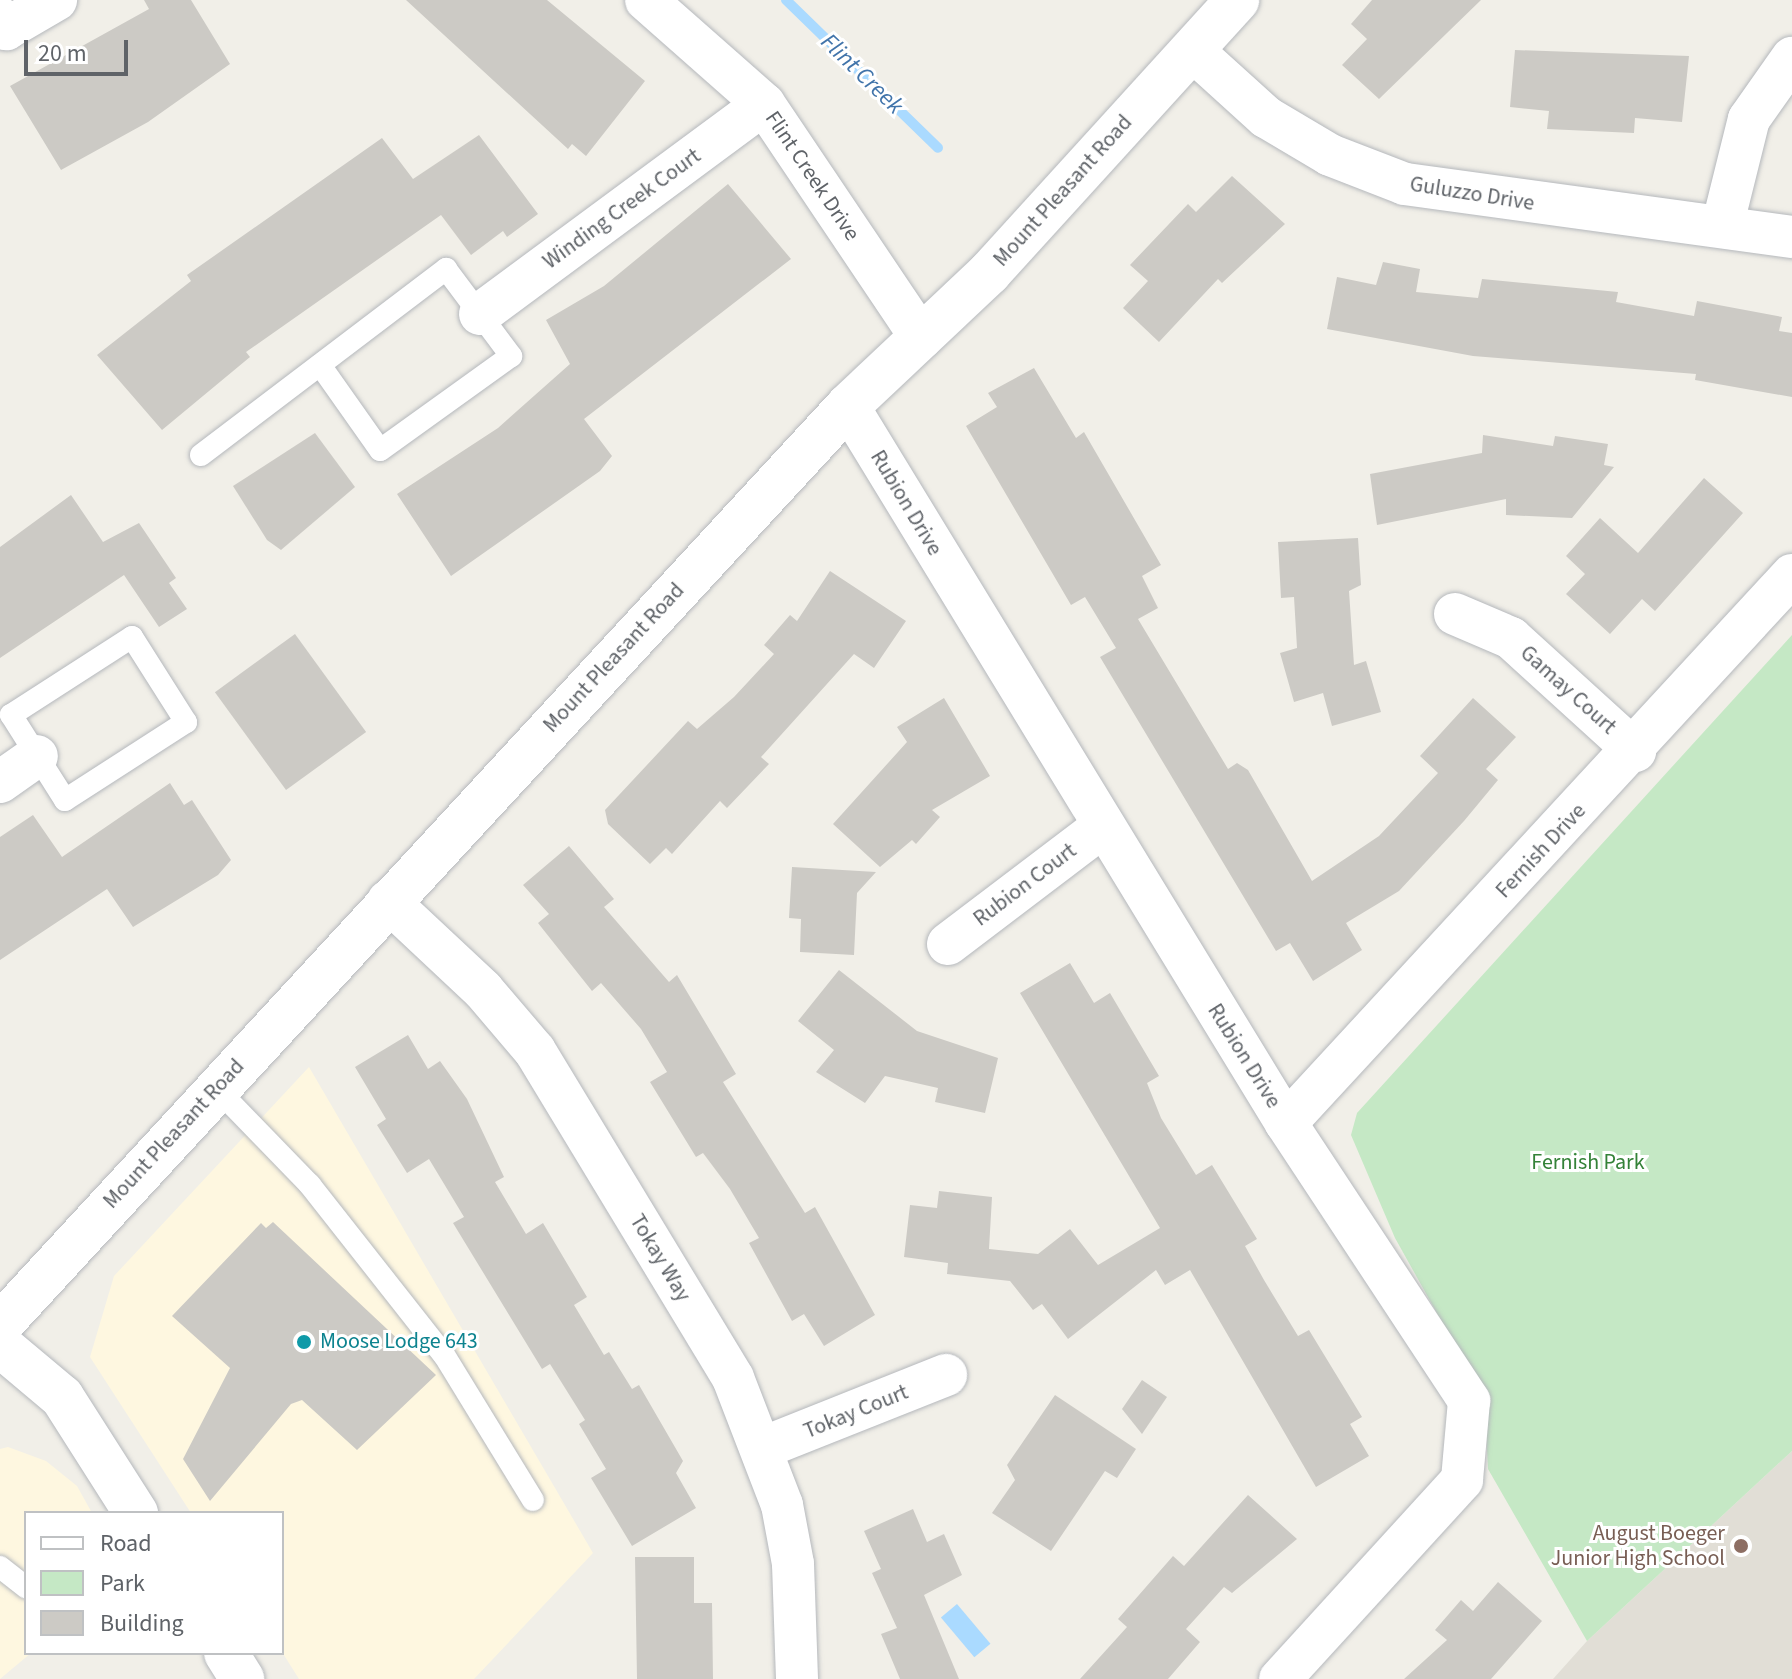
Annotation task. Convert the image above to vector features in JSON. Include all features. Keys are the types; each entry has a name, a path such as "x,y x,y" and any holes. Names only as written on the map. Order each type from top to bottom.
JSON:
{"street":[{"path":"0,18 6,29 56,0"},
{"name":"Flint Creek Drive","path":"646,0 764,104 921,338"},
{"name":"Mount Pleasant Road","path":"0,1325 848,406 921,338 1237,0"},
{"name":"Guluzzo Drive","path":"1192,50 1266,117 1330,155 1405,184 1472,199 1723,223 1792,237"},
{"path":"1723,223 1749,119 1792,58"},
{"name":"Winding Creek Court","path":"480,314 764,104"},
{"name":"Rubion Drive","path":"848,406 1102,827 1286,1123 1469,1401 1462,1480 1280,1679"},
{"name":"Fernish Drive","path":"1286,1123 1635,751 1792,575"},
{"name":"Gamay Court","path":"1455,614 1511,638 1635,751"},
{"path":"0,782 37,756"},
{"name":"Rubion Court","path":"948,944 1102,827"},
{"name":"Tokay Way","path":"388,901 483,990 535,1051 733,1378 765,1447 793,1564 797,1679"},
{"path":"0,1345 62,1397 129,1510"},
{"name":"Tokay Court","path":"765,1447 946,1375"},
{"path":"227,1655 242,1679"}],"lane":[{"path":"201,455 446,269 511,356 380,450 320,365"},
{"path":"132,637 186,722 65,800 37,756 11,715 132,637"},
{"path":"217,1089 310,1185 444,1355 533,1500"},
{"path":"0,1567 24,1585"}],"shaded area":[{"path":"309,1067 593,1553 474,1679 299,1679 284,1655 284,1511 190,1511 90,1357 114,1276"},
{"path":"8,1447 46,1461 77,1486 91,1511 24,1511 24,1655 29,1655 0,1679 0,1449"},
{"name":"August Boeger Junior High School","path":"1792,1451 1792,1679 1553,1679 1587,1641"}],"green space":[{"name":"Fernish Park","path":"1792,635 1792,1451 1587,1641 1488,1469 1486,1431 1462,1358 1395,1238 1351,1135 1357,1113"}],"water":[{"path":"957,1604 990,1644 974,1657 941,1617"}],"building":[{"path":"144,0 191,0 230,64 148,122 61,170 10,86 149,9"},
{"path":"406,0 547,0 645,81 586,156 572,144 568,149"},
{"path":"1372,0 1481,0 1379,99 1342,65 1367,39 1351,24"},
{"path":"1515,50 1689,56 1682,122 1635,118 1634,133 1547,129 1549,111 1510,107"},
{"path":"479,135 538,214 507,237 503,231 471,255 441,215 246,352 250,357 162,430 97,355 191,281 187,275 382,138 413,179"},
{"path":"1232,176 1285,224 1222,283 1218,279 1159,342 1123,308 1148,281 1130,265 1188,204 1196,212"},
{"path":"728,184 791,259 584,419 612,456 600,471 451,576 397,494 498,428 570,364 546,320 604,286"},
{"path":"1383,262 1420,269 1416,292 1478,298 1482,279 1618,292 1616,302 1694,316 1697,301 1782,317 1779,331 1792,333 1792,397 1695,380 1696,374 1473,356 1327,329 1337,277 1376,285"},
{"path":"1034,368 1076,438 1084,432 1161,565 1142,576 1158,608 1138,619 1228,769 1237,763 1248,770 1312,881 1379,836 1438,773 1420,756 1473,698 1516,737 1486,769 1498,780 1464,821 1399,891 1346,923 1362,950 1313,981 1290,943 1276,951 1100,657 1116,648 1085,597 1071,605 966,426 997,407 988,393"},
{"path":"315,433 355,487 281,550 267,540 233,486"},
{"path":"1483,435 1553,446 1555,436 1608,444 1604,465 1614,467 1572,518 1506,515 1506,499 1377,525 1370,474 1482,453"},
{"path":"1704,478 1743,513 1655,611 1642,599 1610,634 1566,594 1585,574 1566,556 1600,518 1638,553"},
{"path":"71,495 103,542 139,523 176,578 169,583 187,609 159,627 124,575 0,658 0,547"},
{"path":"1358,538 1361,585 1349,591 1354,665 1366,661 1381,712 1332,726 1323,693 1294,702 1280,653 1297,648 1294,597 1281,598 1278,542"},
{"path":"830,571 906,621 874,668 854,654 761,757 769,764 727,808 720,801 672,854 666,848 650,864 608,824 605,810 688,721 697,729 734,697 774,654 764,645 790,615 797,621"},
{"path":"295,634 366,732 286,790 215,692"},
{"path":"944,698 990,776 932,810 940,817 916,844 912,840 880,867 833,824 907,742 897,727"},
{"path":"170,783 184,805 192,800 231,860 218,875 133,927 107,889 0,960 0,837 33,815 62,857"},
{"path":"569,846 614,899 604,907 669,982 677,975 736,1074 723,1082 805,1213 815,1207 875,1315 824,1346 804,1314 792,1321 749,1243 759,1238 730,1189 703,1153 696,1157 650,1082 667,1072 641,1029 601,983 592,991 538,923 549,914 523,885"},
{"path":"792,867 876,872 857,893 854,955 800,952 801,919 789,918"},
{"path":"1070,963 1094,1003 1110,993 1159,1076 1147,1083 1161,1118 1196,1175 1212,1165 1257,1239 1245,1246 1264,1280 1298,1336 1309,1330 1362,1417 1350,1424 1369,1456 1316,1487 1190,1270 1165,1285 1156,1270 1068,1339 1042,1304 1033,1310 1010,1281 947,1274 948,1263 904,1257 910,1205 937,1208 939,1191 992,1197 989,1249 1038,1254 1070,1229 1098,1265 1160,1228 1020,993"},
{"path":"839,970 917,1031 998,1058 985,1113 935,1102 938,1088 885,1076 865,1103 816,1072 834,1050 798,1021"},
{"path":"408,1035 428,1069 440,1061 467,1099 504,1177 495,1182 526,1234 543,1223 587,1297 574,1305 604,1355 609,1352 632,1389 639,1385 683,1461 676,1473 696,1508 632,1546 591,1478 606,1469 579,1424 585,1420 550,1364 542,1369 453,1223 464,1217 429,1159 407,1173 377,1125 386,1119 355,1067"},
{"name":"Moose Lodge 643","path":"273,1222 436,1375 357,1450 302,1400 291,1404 210,1501 183,1459 230,1368 172,1316 261,1223 266,1228"},
{"path":"1142,1380 1167,1397 1142,1434 1122,1409"},
{"path":"1055,1395 1136,1449 1117,1478 1105,1471 1051,1551 992,1513 1015,1480 1007,1465"},
{"path":"1248,1495 1297,1539 1232,1593 1224,1587 1186,1629 1200,1642 1168,1679 1080,1679 1127,1627 1118,1619 1173,1556 1184,1566"},
{"path":"913,1509 927,1542 944,1534 962,1575 924,1595 959,1679 900,1679 881,1634 897,1628 872,1573 881,1569 864,1531"},
{"path":"635,1557 694,1557 694,1603 712,1603 713,1679 637,1679"},
{"path":"1498,1582 1542,1621 1491,1679 1404,1679 1447,1640 1435,1630 1461,1600 1473,1611"}],"waterway":[{"name":"Flint Creek","path":"786,0 938,148"}],"place":[{"name":"Moose Lodge 643","path":"304,1342"},
{"name":"August Boeger Junior High School","path":"1741,1546"}]}
